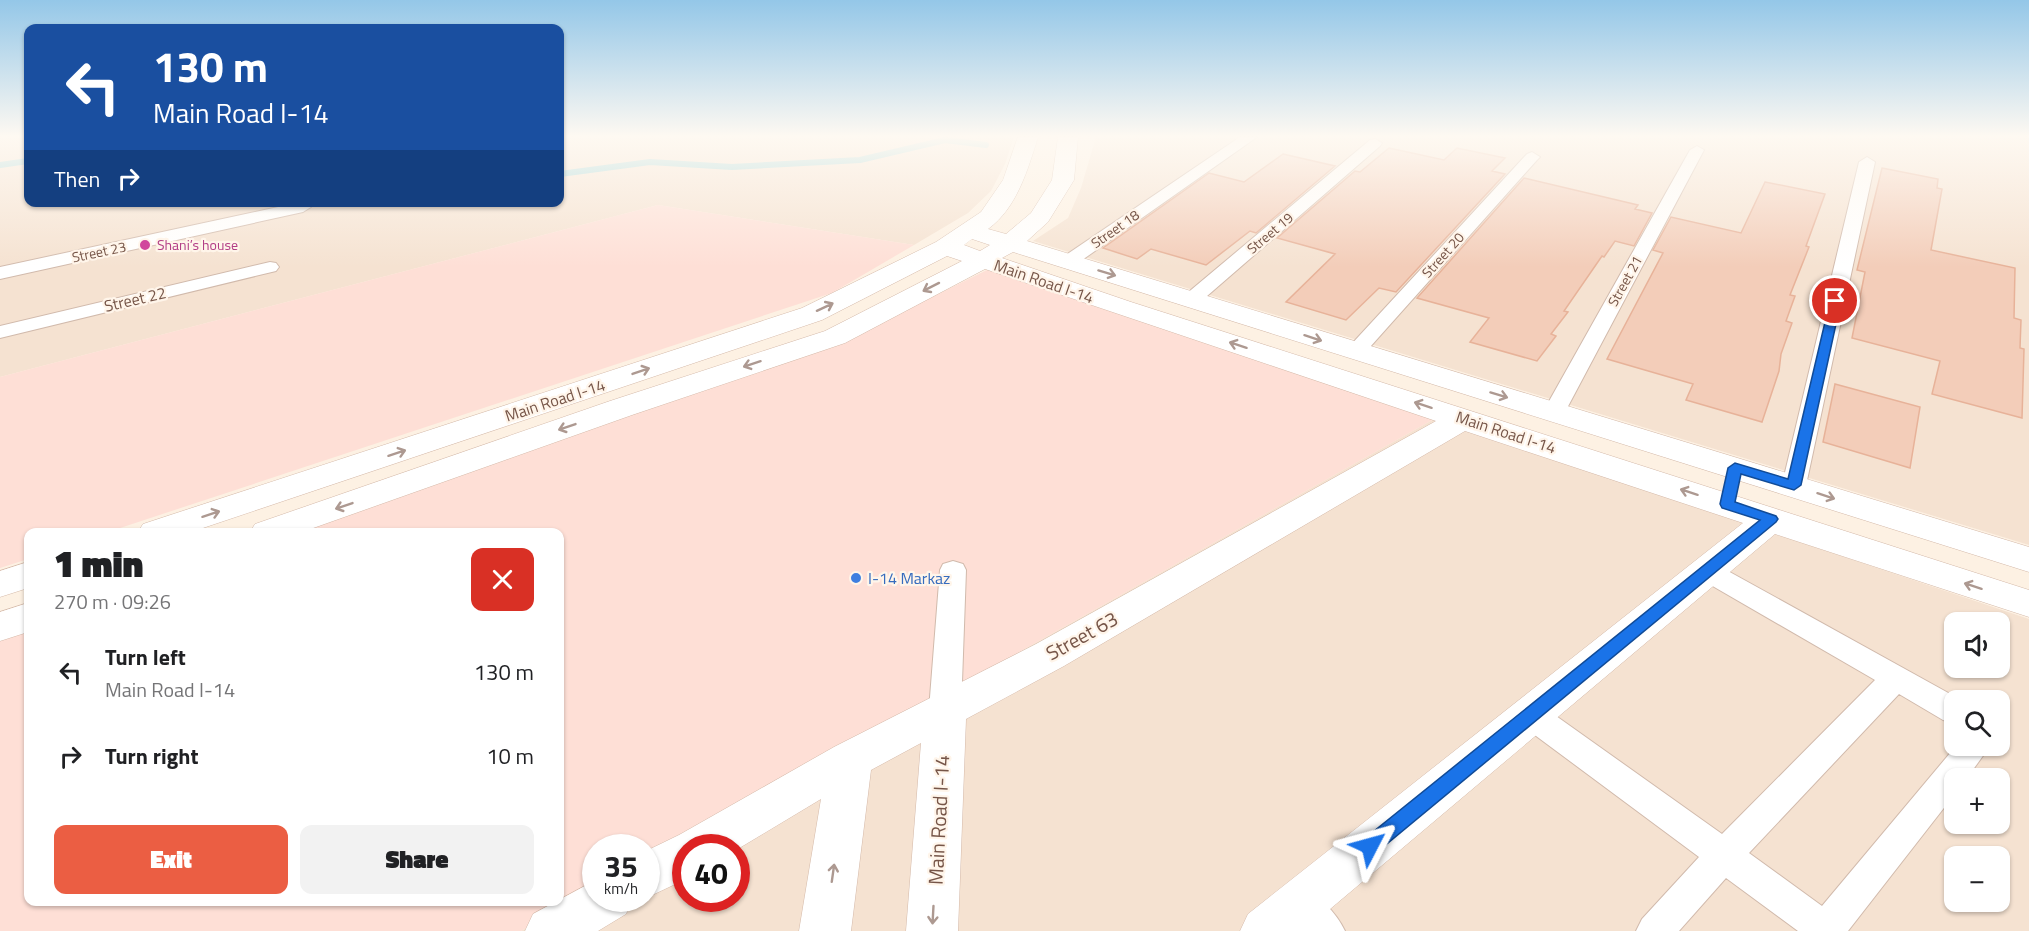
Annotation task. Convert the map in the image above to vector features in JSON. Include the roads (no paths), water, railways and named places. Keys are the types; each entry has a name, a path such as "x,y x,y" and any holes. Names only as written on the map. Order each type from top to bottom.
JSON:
{"main road":[{"name":"Main Road I-14","path":"168,528 812,314 870,286 971,231 990,216 1014,180"},
{"name":"Main Road I-14","path":"279,528 621,408 834,337 982,260 1010,243 1040,217 1063,180"},
{"name":"Main Road I-14","path":"971,231 1735,468 1782,502 2029,604"},
{"name":"Main Road I-14","path":"945,246 1122,308 1727,504 1782,502 2029,560"},
{"name":"Street 63","path":"721,834 850,760 1050,655 1465,418"},
{"path":"1727,504 1735,468"},
{"path":"1266,931 1312,918 1531,715 1707,571 1782,502"},
{"path":"0,584 24,576"},
{"path":"0,627 24,618"},
{"name":"Main Road I-14","path":"932,931 945,710"},
{"path":"825,931 850,760"},
{"path":"551,931 584,912"}],"street":[{"name":"Street 18","path":"1069,261 1187,180"},
{"name":"Street 19","path":"1192,298 1331,180"},
{"name":"Street 20","path":"1355,352 1512,180"},
{"name":"Street 21","path":"1554,412 1680,180"},
{"path":"1782,502 1862,180"},
{"name":"Street 23","path":"0,273 303,207"},
{"name":"Street 22","path":"0,332 270,267"},
{"path":"945,710 953,570"},
{"path":"1707,571 1944,705"},
{"path":"1655,931 1724,855 1896,678"},
{"path":"1531,715 1826,930 1966,756"}],"place":[{"name":"Shani’s house","path":"145,245"},
{"name":"I-14 Markaz","path":"856,578"}]}
